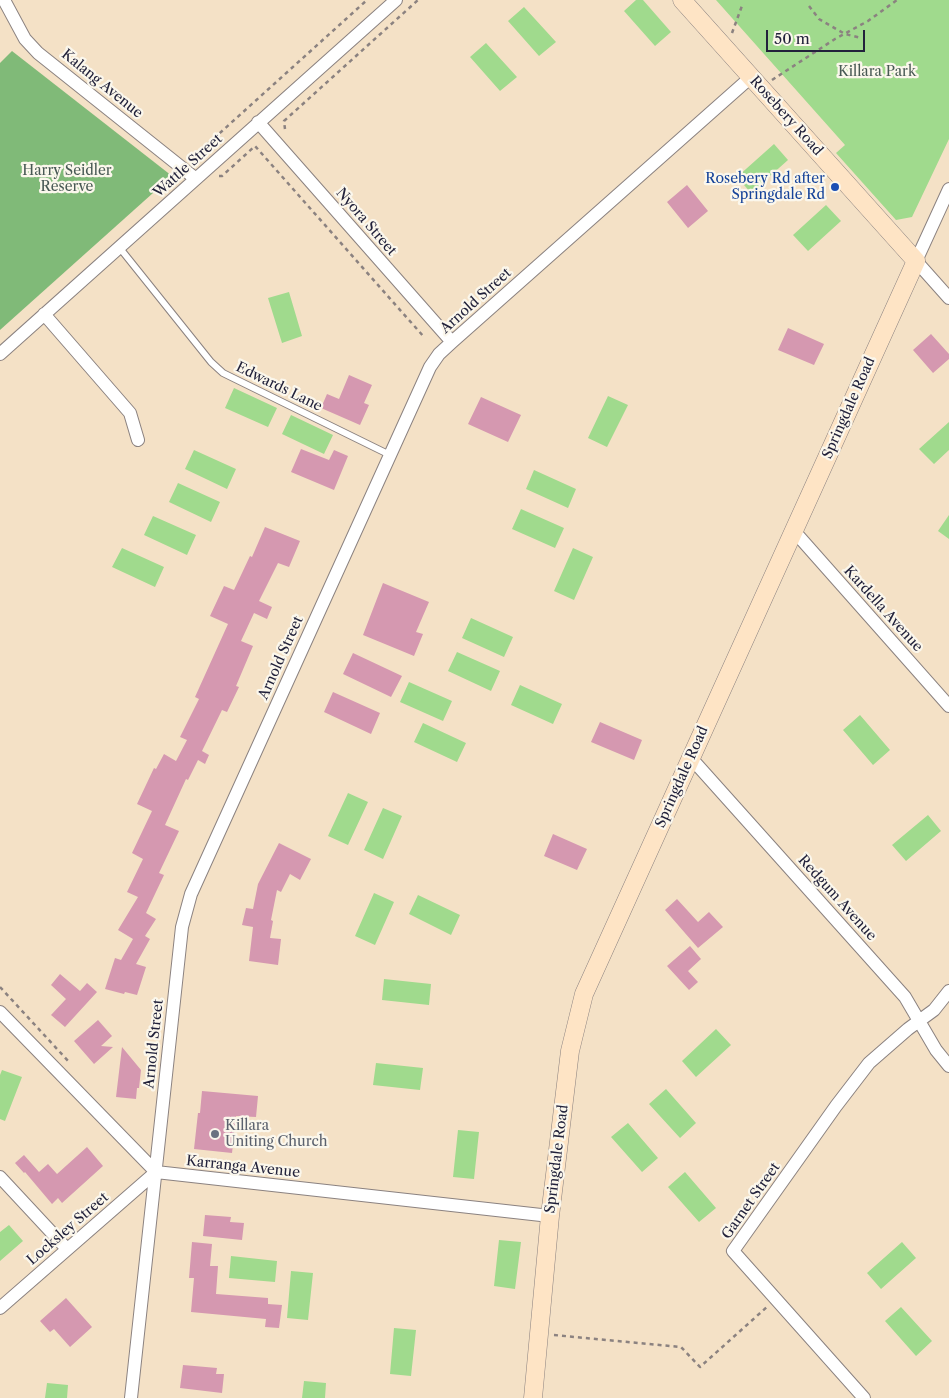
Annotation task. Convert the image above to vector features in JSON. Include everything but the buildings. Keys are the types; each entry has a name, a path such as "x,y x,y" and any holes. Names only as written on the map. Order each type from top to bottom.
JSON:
{"main road":[{"name":"Rosebery Road","path":"682,0 916,261"},
{"name":"Springdale Road","path":"533,1398 550,1216 570,1051 584,994 916,261"}],"street":[{"name":"Kalang Avenue","path":"4,0 25,39 38,53 196,179"},
{"name":"Wattle Street","path":"0,354 396,0"},
{"name":"Arnold Street","path":"131,1398 182,927 191,894 430,367 439,354 452,342 756,82"},
{"name":"Nyora Street","path":"258,122 452,342"},
{"name":"Springdale Road","path":"916,261 949,189"},
{"name":"Rosebery Road","path":"916,261 949,298"},
{"path":"44,314 130,413 138,440"},
{"name":"Kardella Avenue","path":"794,531 949,706"},
{"name":"Redgum Avenue","path":"691,758 905,997 936,1050 949,1066"},
{"path":"920,1020 934,1010 949,991"},
{"path":"0,1012 156,1172"},
{"name":"Garnet Street","path":"864,1398 733,1251 836,1106 869,1063 920,1020"},
{"name":"Karranga Avenue","path":"156,1172 550,1216"},
{"name":"Locksley Street","path":"0,1308 156,1172"},
{"path":"0,1177 67,1249"}],"lane":[{"name":"Edwards Lane","path":"119,247 222,373 390,456"}],"path":[{"path":"189,161 367,0"},
{"path":"285,129 284,121 418,0"},
{"path":"756,82 868,21 897,0"},
{"path":"726,48 743,3"},
{"path":"809,6 819,19 845,34 861,38"},
{"path":"255,146 424,337"},
{"path":"0,987 71,1064"},
{"path":"540,1333 681,1346 700,1368 775,1300"}],"green space":[{"path":"636,0 643,0 671,32 655,46 624,11"},
{"name":"Killara Park","path":"716,0 949,0 949,139 912,217 896,220 836,153 845,145"},
{"path":"524,7 556,42 539,56 508,21"},
{"path":"486,43 517,77 500,91 470,57"},
{"name":"Harry Seidler Reserve","path":"12,51 172,176 0,330 0,63"},
{"path":"774,144 788,160 751,193 737,177"},
{"path":"826,205 841,221 808,251 793,235"},
{"path":"289,292 302,336 282,343 268,298"},
{"path":"234,388 277,408 268,427 225,408"},
{"path":"608,396 628,405 607,447 588,438"},
{"path":"291,415 333,435 324,454 282,434"},
{"path":"949,422 949,450 934,464 919,449"},
{"path":"194,450 236,469 227,489 185,469"},
{"path":"534,470 576,489 568,508 526,489"},
{"path":"178,483 220,502 211,522 169,502"},
{"path":"521,509 564,528 555,548 512,529"},
{"path":"949,515 949,539 938,531"},
{"path":"153,516 196,535 187,555 144,535"},
{"path":"122,548 164,567 155,587 112,567"},
{"path":"573,548 593,557 574,600 554,591"},
{"path":"471,618 513,637 504,657 462,638"},
{"path":"457,652 500,671 491,691 448,671"},
{"path":"409,682 452,701 443,721 400,702"},
{"path":"520,685 562,704 553,724 511,705"},
{"path":"860,715 890,750 873,765 843,730"},
{"path":"423,723 466,743 457,762 414,742"},
{"path":"348,793 368,802 348,845 328,836"},
{"path":"383,808 402,816 383,859 364,850"},
{"path":"928,815 941,831 906,861 892,845"},
{"path":"374,893 394,902 375,945 355,936"},
{"path":"418,895 460,915 451,935 409,914"},
{"path":"384,979 431,984 429,1005 382,1000"},
{"path":"716,1029 731,1045 696,1077 682,1061"},
{"path":"376,1063 423,1068 420,1090 373,1085"},
{"path":"2,1070 22,1077 5,1121 0,1119 0,1075"},
{"path":"666,1089 696,1123 680,1138 649,1104"},
{"path":"628,1123 658,1158 642,1172 611,1137"},
{"path":"458,1130 479,1132 474,1179 453,1177"},
{"path":"685,1172 716,1208 699,1222 668,1187"},
{"path":"9,1225 23,1241 0,1261 0,1232"},
{"path":"499,1240 521,1242 515,1289 494,1286"},
{"path":"902,1242 916,1258 881,1289 867,1273"},
{"path":"231,1256 277,1261 275,1282 229,1278"},
{"path":"291,1271 313,1273 308,1320 287,1318"},
{"path":"901,1307 932,1341 916,1356 885,1321"},
{"path":"394,1328 416,1330 411,1376 390,1374"},
{"path":"304,1381 326,1383 325,1398 302,1398"},
{"path":"47,1383 68,1385 67,1398 45,1398"}],"place":[{"name":"Rosebery Rd after Springdale Rd","path":"835,187"},
{"name":"Killara Uniting Church","path":"215,1134"}]}
